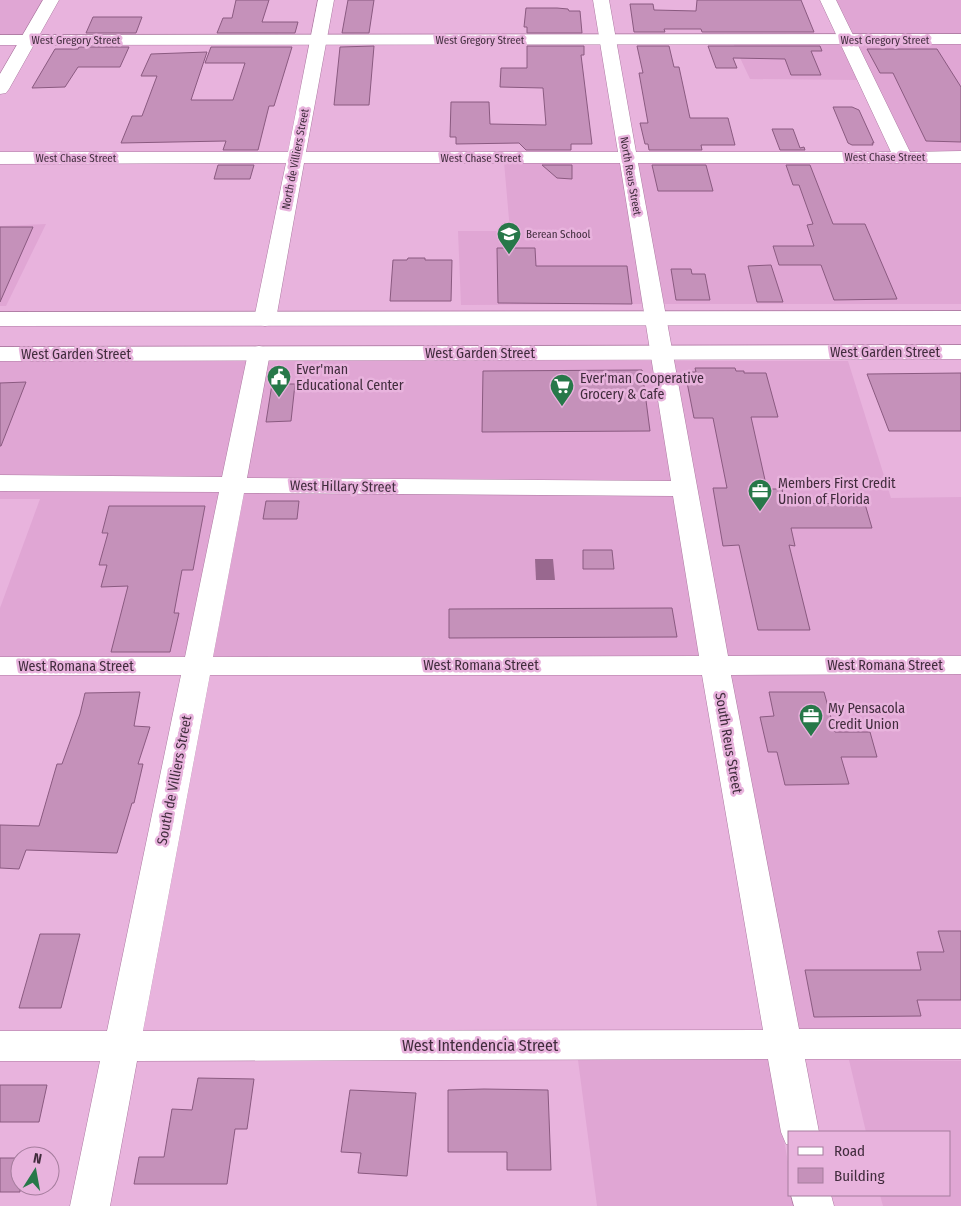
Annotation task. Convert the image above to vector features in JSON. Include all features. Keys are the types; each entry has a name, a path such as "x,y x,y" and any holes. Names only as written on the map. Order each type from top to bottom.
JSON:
{"street":[{"path":"0,90 51,0"},
{"name":"North de Villiers Street","path":"259,353 326,0"},
{"name":"North Reus Street","path":"601,0 662,353"},
{"path":"828,0 903,157"},
{"name":"West Gregory Street","path":"0,40 961,39"},
{"name":"West Chase Street","path":"0,158 961,157"},
{"path":"291,353 297,318"},
{"path":"0,319 961,318"},
{"name":"West Garden Street","path":"0,354 961,352"},
{"name":"South de Villiers Street","path":"90,1206 259,353"},
{"name":"South Reus Street","path":"662,353 800,1131"},
{"name":"West Hillary Street","path":"0,483 686,489"},
{"name":"West Romana Street","path":"0,666 961,665"},
{"name":"West Intendencia Street","path":"0,1046 961,1044"}],"shaded area":[{"path":"0,0 44,0 22,37 0,38"},
{"path":"835,0 961,0 961,37 853,37"},
{"path":"856,42 961,42 961,153 909,153"},
{"path":"733,43 841,43 859,80 750,79"},
{"path":"621,161 645,304 461,305 458,231 510,231 504,162"},
{"path":"637,161 961,161 961,304 664,304"},
{"path":"46,224 6,306 0,306 0,226"},
{"path":"0,361 247,361 223,478 0,476"},
{"path":"267,361 654,361 673,482 245,478"},
{"path":"674,361 848,361 891,498 961,497 961,655 727,656"},
{"path":"0,490 219,492 185,656 0,657 0,608 40,499 0,499"},
{"path":"242,492 676,496 701,656 211,656"},
{"path":"535,559 553,559 555,580 536,580"},
{"path":"730,674 961,674 961,1028 797,1029"},
{"path":"769,1059 788,1162 788,1196 794,1196 796,1206 597,1206 578,1060"},
{"path":"849,1060 961,1061 961,1206 883,1206 880,1196 951,1196 951,1131 866,1131"}],"building":[{"path":"236,0 269,0 262,22 298,22 295,33 217,33 223,18 232,18"},
{"path":"348,0 374,0 369,33 342,33"},
{"path":"697,0 801,0 814,32 702,32 701,29 664,29 665,32 634,32 630,4 653,4 654,10 696,11"},
{"path":"526,8 557,8 580,11 582,33 527,33 527,27 524,27"},
{"path":"93,17 142,17 136,33 86,33"},
{"path":"374,46 369,105 334,105 340,47"},
{"path":"527,46 584,46 584,55 581,55 592,144 571,144 571,150 526,150 519,143 456,144 456,137 450,137 451,102 489,102 490,124 546,125 543,88 500,87 501,68 527,68"},
{"path":"637,46 669,46 674,67 679,67 690,118 728,118 735,145 701,145 702,150 649,150 648,144 645,144 640,123 648,123 639,73 643,73"},
{"path":"708,46 820,46 822,51 811,51 821,75 791,75 785,59 733,58 737,68 716,68"},
{"path":"79,47 129,47 120,67 78,67 65,87 32,88 55,49 78,49"},
{"path":"211,47 292,47 274,106 269,106 258,150 223,150 226,141 121,143 132,116 142,116 157,76 141,76 151,54 207,52 191,100 233,100 245,63 205,63"},
{"path":"867,49 937,49 961,87 961,142 926,141 893,73 880,73"},
{"path":"833,107 852,107 859,110 874,143 872,143 873,145 852,145 848,143"},
{"path":"772,129 793,129 800,148 804,147 805,150 780,150"},
{"path":"218,165 254,165 250,179 214,179"},
{"path":"542,165 572,165 572,179 557,178"},
{"path":"652,165 706,165 713,191 658,191"},
{"path":"786,165 810,165 833,224 865,224 897,299 834,300 821,265 779,265 773,246 814,246 807,225 813,224 799,185 793,185"},
{"path":"0,227 33,227 0,302"},
{"path":"497,248 535,248 536,266 627,266 632,304 498,303"},
{"path":"408,258 452,260 451,301 390,301 393,260 407,260"},
{"path":"771,265 783,302 757,302 748,266"},
{"path":"671,269 691,269 692,274 705,274 710,300 676,300"},
{"path":"695,368 735,368 736,371 744,371 744,373 766,373 778,417 751,417 767,489 782,489 785,503 865,504 872,528 791,528 795,546 789,545 810,630 758,630 739,545 723,546 713,488 727,488 713,418 694,418 685,372 696,372"},
{"path":"642,370 650,431 482,432 483,371"},
{"path":"961,373 961,431 889,431 867,374"},
{"path":"26,382 1,446 0,446 0,383"},
{"path":"272,384 295,384 291,421 266,422"},
{"path":"266,501 299,501 297,519 263,519"},
{"path":"109,506 205,506 193,570 182,570 174,613 179,613 170,652 111,652 128,586 101,587 107,565 99,565 108,533 102,533"},
{"path":"583,550 612,550 614,569 583,569"},
{"path":"672,608 677,637 449,638 449,609"},
{"path":"140,692 134,726 150,727 138,764 143,764 134,803 132,803 117,853 26,850 19,869 0,868 0,825 39,826 57,764 62,764 80,714 85,693"},
{"path":"769,692 824,692 835,732 870,732 877,757 841,757 849,784 785,785 777,752 768,752 760,717 774,716"},
{"path":"938,931 961,931 961,1000 917,1000 921,1016 814,1017 805,970 921,970 917,952 944,952"},
{"path":"40,934 80,934 61,1008 19,1008"},
{"path":"198,1078 254,1079 247,1129 235,1129 227,1184 134,1184 139,1157 164,1157 172,1109 192,1110"},
{"path":"0,1085 47,1085 39,1122 0,1122"},
{"path":"350,1090 416,1093 407,1176 358,1173 361,1153 341,1152"},
{"path":"448,1090 548,1090 551,1170 507,1170 507,1152 448,1152"},
{"path":"0,1158 10,1158 10,1192 0,1192"}],"place":[{"name":"Berean School","path":"509,255"},
{"name":"Ever'man Educational Center","path":"279,398"},
{"name":"Ever'man Cooperative Grocery & Cafe","path":"562,407"},
{"name":"Members First Credit Union of Florida","path":"760,512"},
{"name":"My Pensacola Credit Union","path":"811,737"}]}
